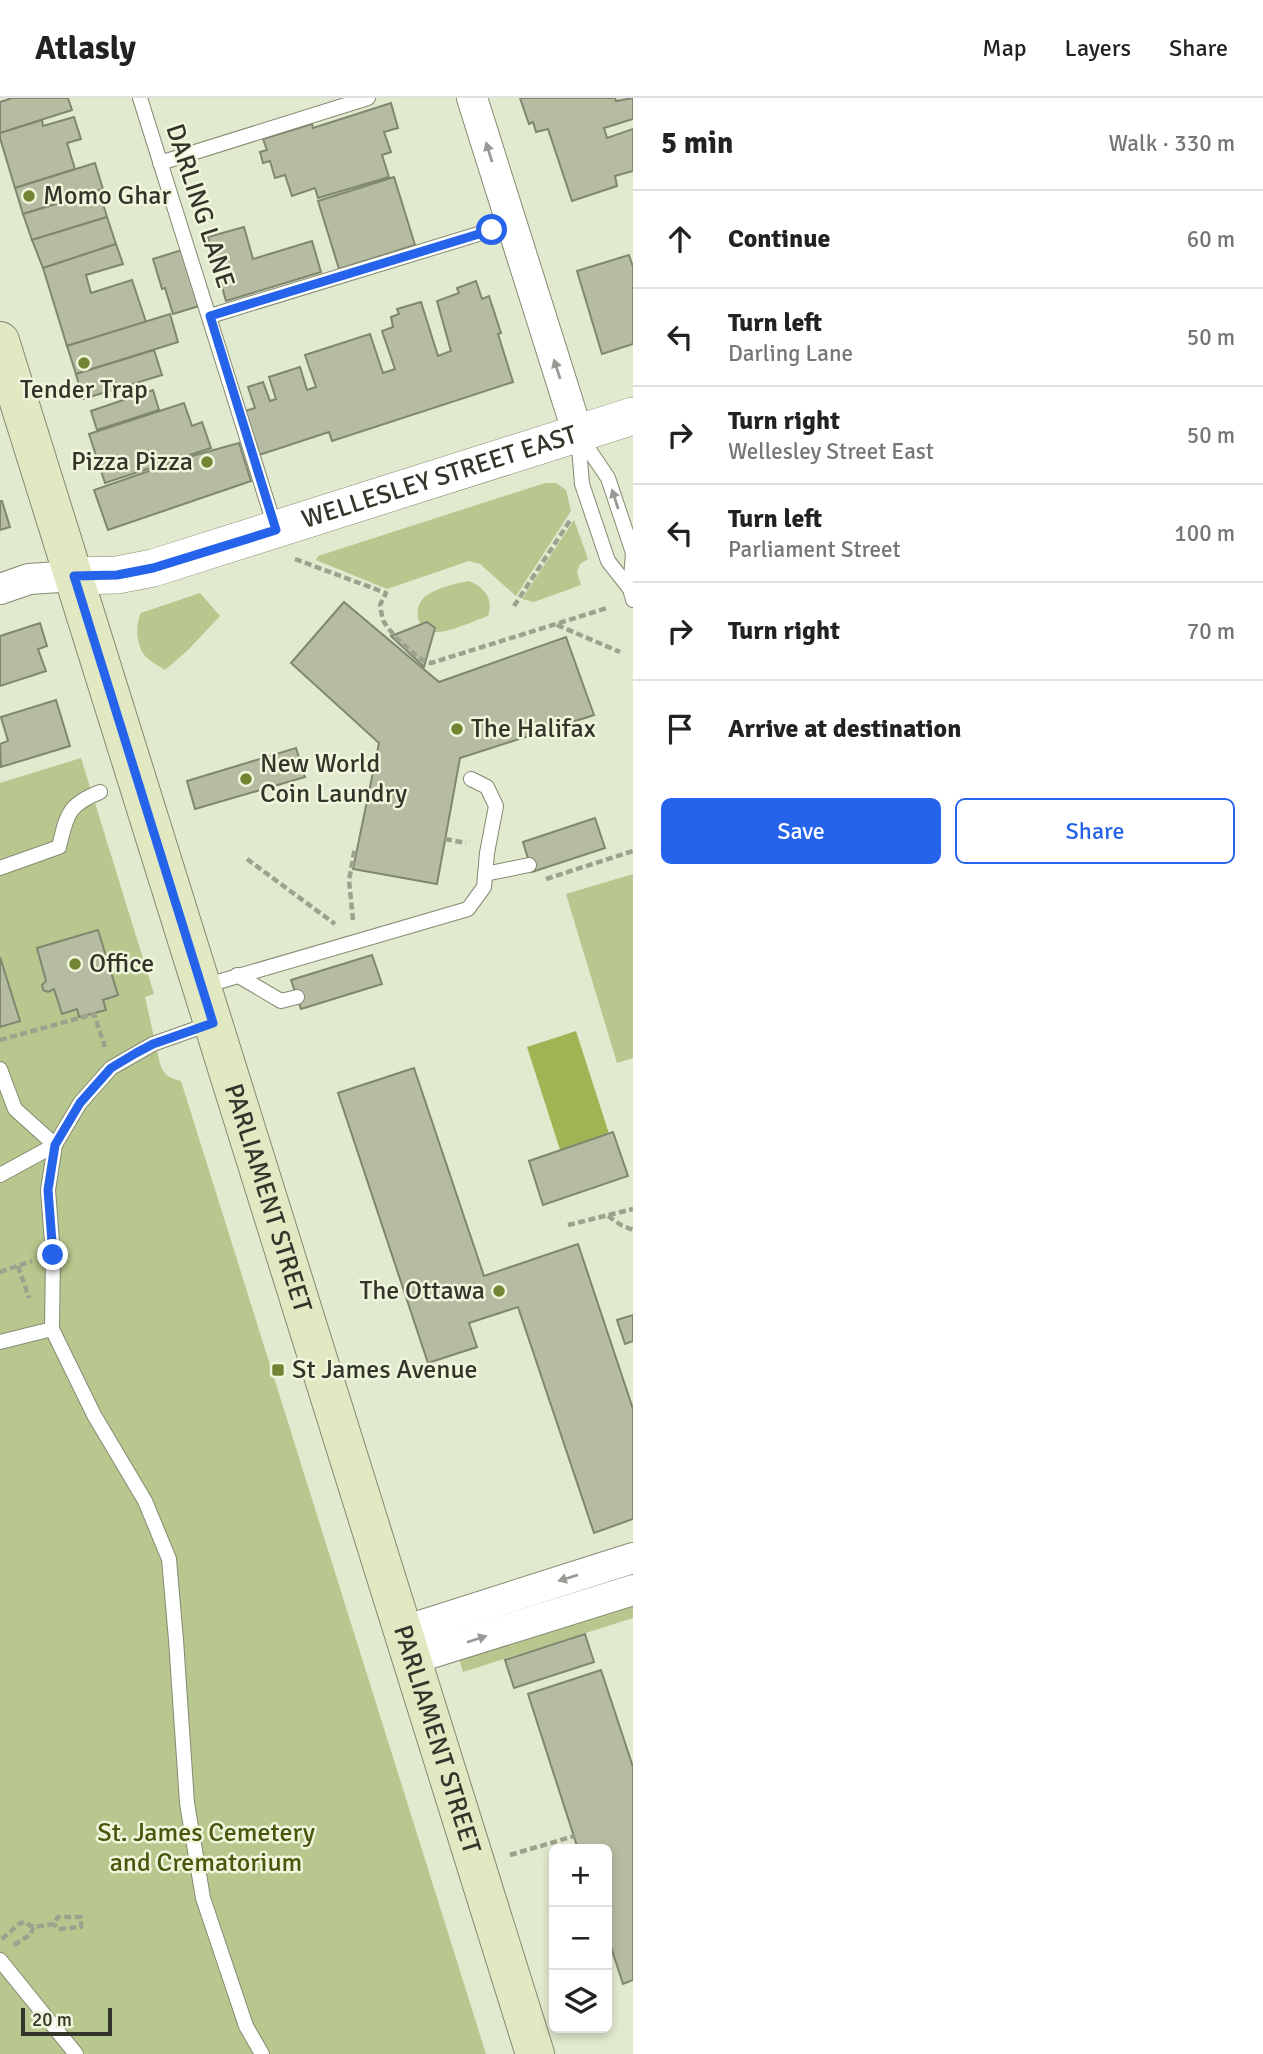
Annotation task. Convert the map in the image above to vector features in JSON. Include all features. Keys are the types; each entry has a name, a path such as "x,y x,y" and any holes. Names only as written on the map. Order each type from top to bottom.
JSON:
{"main road":[{"name":"PARLIAMENT STREET","path":"0,341 74,576 219,981 213,1023 535,2054"}],"street":[{"path":"472,98 578,433"},
{"name":"WELLESLEY STREET EAST","path":"0,589 30,579 117,575 285,544 578,433 633,416"},
{"path":"408,1645 633,1558"},
{"path":"408,1645 633,1590"}],"lane":[{"name":"DARLING LANE","path":"140,98 285,544"},
{"path":"160,163 368,98"},
{"path":"210,316 511,224"},
{"path":"578,433 582,484 608,562 631,594"},
{"path":"578,433 608,478 633,553 631,594"},
{"path":"219,981 468,909 484,887 486,853 496,806 486,788 471,779"},
{"path":"0,868 59,847 67,816 76,804 100,792"},
{"path":"485,874 529,865"},
{"path":"219,981 281,1001 297,997"},
{"path":"213,1023 153,1044 111,1068 80,1103 55,1145 48,1190 53,1255 52,1329 94,1415 145,1501 169,1559 187,1803 203,1898 246,2026 262,2054"},
{"path":"0,1069 15,1109 55,1145"},
{"path":"0,1175 55,1145"},
{"path":"0,1342 52,1329"},
{"path":"3,1954 76,2054"}],"path":[{"path":"514,606 578,509"},
{"path":"285,544 386,593 380,605 383,619 388,628 422,662 431,663 607,608"},
{"path":"556,624 620,652"},
{"path":"355,848 349,880 355,941"},
{"path":"534,883 633,851"},
{"path":"247,859 330,919 355,941"},
{"path":"0,1040 94,1014 111,1068"},
{"path":"568,1225 633,1209"},
{"path":"608,1215 633,1230"},
{"path":"0,1272 39,1259"},
{"path":"510,1855 574,1836"},
{"path":"58,1917 81,1917 81,1927 58,1929 54,1924 58,1917"},
{"path":"0,1944 0,1941 24,1922 33,1927 54,1924"},
{"path":"3,1954 31,1934 33,1927"}],"green space":[{"path":"545,483 556,483 566,490 571,511 516,596 480,564 469,561 387,589 316,560 318,556"},
{"path":"574,520 588,559 580,564 577,572 581,585 534,602 522,599"},
{"path":"469,581 487,595 490,604 488,616 440,632 428,631 423,627 418,617 422,599 442,588"},
{"path":"200,593 220,616 165,670 146,657 140,647 137,630 141,613"},
{"name":"St. James Cemetery and Crematorium","path":"81,758 154,994 145,997 160,1064 168,1076 181,1081 486,2054 0,2054 0,783"},
{"path":"633,874 633,1058 617,1063 566,894"},
{"path":"633,1600 633,1618 463,1672 458,1656"}],"shaded area":[{"path":"576,1031 611,1140 562,1156 527,1047"}],"building":[{"path":"12,98 68,98 72,110 0,133 0,102"},
{"path":"520,98 615,98 616,101 633,98 633,119 604,128 607,138 633,129 633,171 615,176 617,186 572,201 548,129 536,132 533,122 529,124"},
{"path":"391,103 398,128 384,132 391,152 382,155 389,177 318,198 315,188 292,196 285,175 275,178 270,161 263,163 260,152 267,150 263,139 312,124 313,128"},
{"path":"74,117 81,139 67,143 75,169 15,188 0,133 42,120 43,126"},
{"path":"95,163 103,189 23,214 15,188"},
{"path":"394,177 415,245 339,269 318,201"},
{"path":"99,191 107,217 32,240 23,214"},
{"path":"107,217 116,244 43,268 32,240"},
{"path":"244,227 253,259 312,241 321,272 226,301 208,237"},
{"path":"116,244 123,264 86,275 91,293 132,280 146,322 67,346 43,268"},
{"path":"182,250 199,306 173,314 153,259"},
{"path":"629,255 633,267 633,344 602,354 577,271"},
{"path":"476,281 482,299 489,296 513,382 332,441 329,432 259,455 245,411 255,408 248,387 263,382 270,401 276,399 269,377 300,367 307,390 316,387 305,355 370,334 383,373 395,369 382,331 393,327 391,317 399,314 397,309 421,302 438,356 451,351 437,301 459,293 457,288"},
{"path":"170,314 178,342 76,374 67,346"},
{"path":"154,350 162,375 83,399 76,374"},
{"path":"153,390 159,410 97,430 91,411"},
{"path":"184,403 192,426 202,422 211,448 105,483 89,434"},
{"path":"239,443 251,481 108,530 94,490 192,456"},
{"path":"0,501 10,527 0,530"},
{"name":"The Halifax","path":"344,602 439,682 566,637 594,715 460,758 437,884 353,869 379,743 291,663"},
{"path":"427,622 435,628 424,667 391,636"},
{"path":"40,623 47,646 38,649 46,671 0,686 0,636"},
{"path":"56,700 70,746 1,767 0,744 8,741 1,717"},
{"name":"New World Coin Laundry","path":"296,748 305,777 195,809 187,781"},
{"path":"595,818 605,848 532,872 523,842"},
{"name":"Office","path":"98,930 118,995 103,1000 106,1010 79,1017 77,1009 62,1014 54,989 48,992 43,990 42,985 46,981 37,948"},
{"path":"372,955 382,984 301,1009 291,980"},
{"path":"0,957 20,1021 0,1027"},
{"name":"The Ottawa","path":"414,1068 484,1276 578,1244 633,1409 633,1519 594,1533 518,1307 469,1323 477,1347 428,1363 338,1093"},
{"path":"613,1132 628,1176 543,1205 529,1161"},
{"path":"633,1315 633,1341 625,1344 617,1320"},
{"path":"585,1634 594,1662 514,1688 505,1660"},
{"path":"601,1670 633,1767 633,1980 623,1984 612,1950 612,1844 576,1844 528,1694"}],"place":[{"name":"Momo Ghar","path":"29,196"},
{"name":"Tender Trap","path":"84,363"},
{"name":"Pizza Pizza","path":"207,462"},
{"name":"The Halifax","path":"457,729"},
{"name":"New World Coin Laundry","path":"246,779"},
{"name":"Office","path":"75,964"},
{"name":"The Ottawa","path":"499,1291"},
{"name":"St James Avenue","path":"278,1370"}],"route":[{"path":"53,1255 48,1190 55,1145 80,1103 111,1068 153,1044 213,1023 74,576 117,575 153,568 276,530 210,316 492,230"}]}
